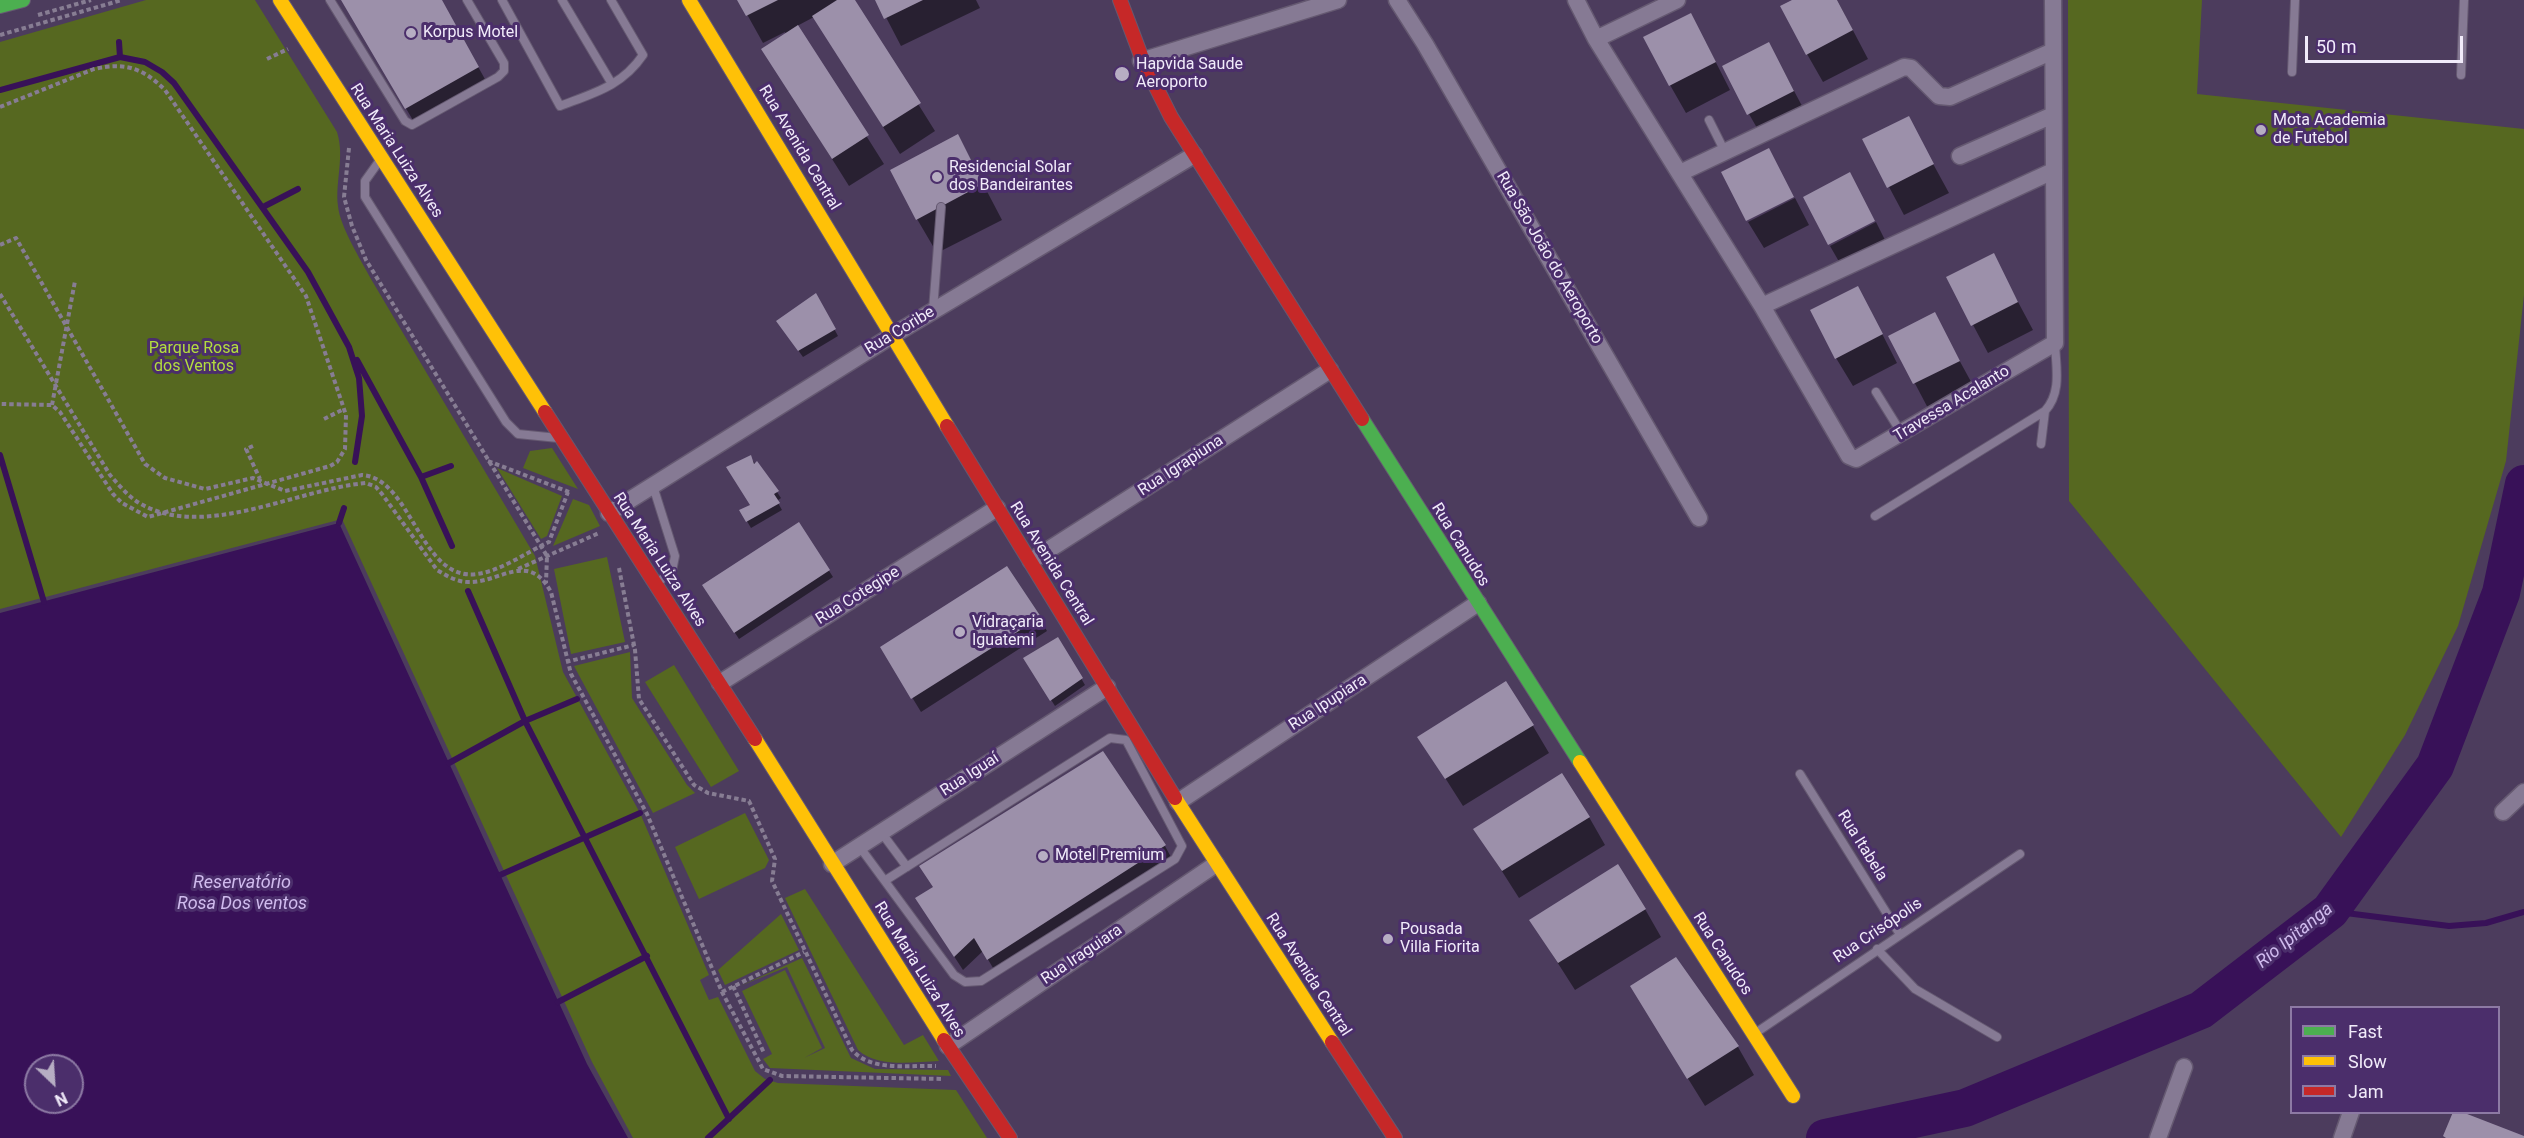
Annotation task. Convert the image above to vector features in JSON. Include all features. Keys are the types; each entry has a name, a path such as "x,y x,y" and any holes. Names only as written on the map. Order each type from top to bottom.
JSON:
{"street":[{"path":"0,6 23,0"},
{"name":"Rua Maria Luiza Alves","path":"280,0 561,438 609,521 656,584 969,1080 1010,1138"},
{"name":"Rua Avenida Central","path":"689,0 1216,864 1395,1138"},
{"name":"Rua Canudos","path":"1120,0 1141,61 1161,101 1194,155 1793,1096"},
{"path":"1141,61 1338,0"},
{"name":"Rua São João do Aeroporto","path":"1397,0 1425,44 1699,518"},
{"name":"Travessa Acalanto","path":"1576,0 1596,39 1762,306 1849,456 1856,459 1902,434 2055,343"},
{"path":"1596,39 1677,0"},
{"path":"2053,0 2055,343"},
{"path":"1680,173 1904,67 1911,68 1939,96 1950,97 2053,51"},
{"path":"1960,156 2053,115"},
{"name":"Rua Coribe","path":"609,521 653,486 893,335 1194,155"},
{"path":"1762,306 2053,171"},
{"name":"Rua Igrapiuna","path":"1031,561 1330,370"},
{"name":"Rua Cotegipe","path":"720,683 997,508"},
{"name":"Rua Ipupiara","path":"1178,802 1478,603"},
{"name":"Rua Iguaí","path":"832,864 1107,687"},
{"path":"2503,812 2524,792"},
{"name":"Rua Iraguiara","path":"948,1046 1216,864"},
{"path":"2158,1138 2184,1067"},
{"path":"2342,1138 2350,1114"}],"lane":[{"path":"330,0 405,121 412,125 498,77 504,71 504,63 467,0"},
{"path":"502,0 560,106 630,74 642,55 611,0"},
{"path":"562,0 612,84"},
{"path":"2292,72 2295,0"},
{"path":"2461,75 2464,0"},
{"path":"1708,120 1725,152"},
{"path":"381,159 365,181 365,197 506,423 518,434 561,438"},
{"path":"933,311 940,207"},
{"path":"1875,516 2045,411 2054,401 2057,391 2055,343"},
{"path":"1875,392 1902,434"},
{"path":"2041,444 2045,411"},
{"path":"653,486 675,556 672,571 656,584"},
{"path":"859,846 954,975 965,982 976,982 1175,859 1182,846 1126,740 1117,737 1106,740 885,880"},
{"name":"Rua Itabela","path":"1800,774 1899,933"},
{"path":"881,832 907,867"},
{"name":"Rua Crisópolis","path":"1754,1034 1899,933 2020,854"},
{"path":"1877,949 1915,989 1997,1037"}],"path":[{"path":"34,16 91,0"},
{"path":"0,36 122,0"},
{"path":"267,59 293,46"},
{"path":"0,107 94,69 107,66 128,65 154,78 165,90 306,296 344,409 347,424 345,449 337,462 153,517 143,515 113,494 60,412 51,405 0,404"},
{"path":"348,140 344,197 352,226 366,260 547,556 546,583"},
{"path":"0,245 16,238 151,470 179,483 205,489 248,478 260,479"},
{"path":"51,405 75,281"},
{"path":"0,294 110,475 135,500 150,508 170,515 208,516 366,483 376,487 382,494 437,570 446,576 469,582 518,569 547,556 609,521"},
{"path":"324,419 344,409"},
{"path":"253,446 246,449 260,479 266,484 285,491 362,475 378,479 443,564 456,573 468,575 488,572 549,542 568,492"},
{"path":"617,558 634,645 639,699 693,785 708,793 749,801 776,859 772,881 804,952 856,1055 885,1065 938,1066"},
{"path":"518,569 528,571 546,583 551,592 566,662 647,814 722,992 758,1061 771,1073 969,1080"},
{"path":"566,662 634,645"},
{"path":"722,992 804,952"},
{"path":"733,986 764,1053"}],"green space":[{"name":"Parque Rosa dos Ventos","path":"146,0 255,0 337,132 340,151 338,206 347,233 371,279 535,556 563,672 640,813 709,975 700,980 709,1000 718,997 755,1071 765,1079 778,1083 956,1090 987,1138 633,1138 592,1062 342,519 0,609 0,42"},
{"path":"2068,0 2202,0 2197,94 2524,129 2524,295 2506,461 2458,626 2405,735 2341,837 2069,501"},
{"path":"552,448 578,489 523,468 530,451"},
{"path":"497,468 562,496 547,536 541,539"},
{"path":"573,499 589,505 600,526 553,546"},
{"path":"607,557 625,642 571,654 554,569"},
{"path":"630,652 632,698 687,785 695,793 653,813 574,666"},
{"path":"674,665 739,771 711,787 645,682"},
{"path":"745,813 769,860 765,868 699,899 675,847"},
{"path":"805,889 904,1045 923,1035 939,1061 885,1062 866,1056 858,1050 785,898"},
{"path":"781,914 799,950 725,985 718,970"},
{"path":"802,958 851,1058 875,1069 948,1070 951,1076 770,1068 763,1059 772,1054 742,991 785,970 822,1048 804,1058 825,1048 787,967 740,986"}],"water":[{"name":"Reservatório Rosa Dos ventos","path":"339,523 587,1064 628,1138 0,1138 0,613"}],"building":[{"name":"Korpus Motel","path":"341,0 442,0 479,67 405,109"},
{"path":"737,0 778,0 746,16"},
{"path":"837,0 855,0 921,103 883,127 812,16"},
{"path":"875,0 923,0 884,19"},
{"path":"1792,0 1837,0 1853,30 1806,55 1780,6"},
{"path":"1691,13 1716,62 1669,86 1643,37"},
{"path":"798,25 869,135 832,159 761,49"},
{"path":"1769,42 1794,91 1747,115 1722,66"},
{"path":"1909,116 1934,164 1887,188 1862,139"},
{"name":"Residencial Solar dos Bandeirantes","path":"958,134 983,184 916,220 890,170"},
{"path":"1769,148 1794,197 1746,221 1721,172"},
{"path":"1850,172 1875,221 1828,245 1803,197"},
{"path":"1994,253 2018,302 1971,326 1946,277"},
{"path":"1858,286 1883,334 1835,359 1810,310"},
{"path":"816,293 836,329 798,351 776,321"},
{"path":"1935,312 1960,361 1913,384 1888,336"},
{"path":"751,455 754,464 757,461 779,491 774,494 780,503 746,522 739,510 750,505 726,467"},
{"path":"799,522 830,570 734,633 702,585"},
{"name":"Vidraçaria Iguatemi","path":"1007,566 1041,617 911,699 880,647"},
{"path":"1058,637 1083,678 1050,701 1023,658"},
{"path":"1506,681 1534,725 1445,779 1417,737"},
{"name":"Motel Premium","path":"1103,751 1166,845 987,960 974,938 954,957 915,898 933,887 919,866"},
{"path":"1562,773 1590,817 1502,871 1473,829"},
{"path":"1618,864 1646,909 1558,963 1529,920"},
{"path":"1676,957 1739,1046 1687,1079 1630,986"},
{"path":"2452,1114 2467,1114 2524,1136 2524,1138 2446,1138 2443,1136"}],"waterway":[{"path":"119,42 120,57"},
{"path":"0,90 120,57 145,62 162,72 174,83 308,272 349,347 359,378 362,416 355,462"},
{"path":"263,207 298,189"},
{"path":"357,360 421,477 452,546"},
{"path":"0,455 44,602"},
{"path":"421,477 451,466"},
{"name":"Rio Ipitanga","path":"1825,1138 1965,1108 2201,1010 2330,911 2435,766 2501,593 2524,484"},
{"path":"339,523 344,508"},
{"path":"468,591 525,721 729,1119"},
{"path":"449,763 525,721 577,699"},
{"path":"500,875 640,813"},
{"path":"2330,911 2449,926 2486,923 2524,912"},
{"path":"558,1002 647,956"},
{"path":"708,1138 770,1080"}],"traffic: fast":[{"path":"0,6 23,0"},
{"path":"1362,419 1580,762"}],"traffic: slow":[{"path":"280,0 545,412"},
{"path":"689,0 947,426"},
{"path":"755,739 944,1040"},
{"path":"1580,762 1793,1096"},
{"path":"1175,798 1332,1042"}],"traffic: jam":[{"path":"1120,0 1143,61 1171,117 1362,419"},
{"path":"545,412 755,739"},
{"path":"947,426 1175,798"},
{"path":"944,1040 1010,1138"},
{"path":"1332,1042 1395,1138"}],"place":[{"name":"Korpus Motel","path":"411,33"},
{"name":"Hapvida Saude Aeroporto","path":"1122,74"},
{"name":"Mota Academia de Futebol","path":"2261,130"},
{"name":"Residencial Solar dos Bandeirantes","path":"937,177"},
{"name":"Vidraçaria Iguatemi","path":"960,632"},
{"name":"Motel Premium","path":"1043,856"},
{"name":"Pousada Villa Fiorita","path":"1388,939"}]}
